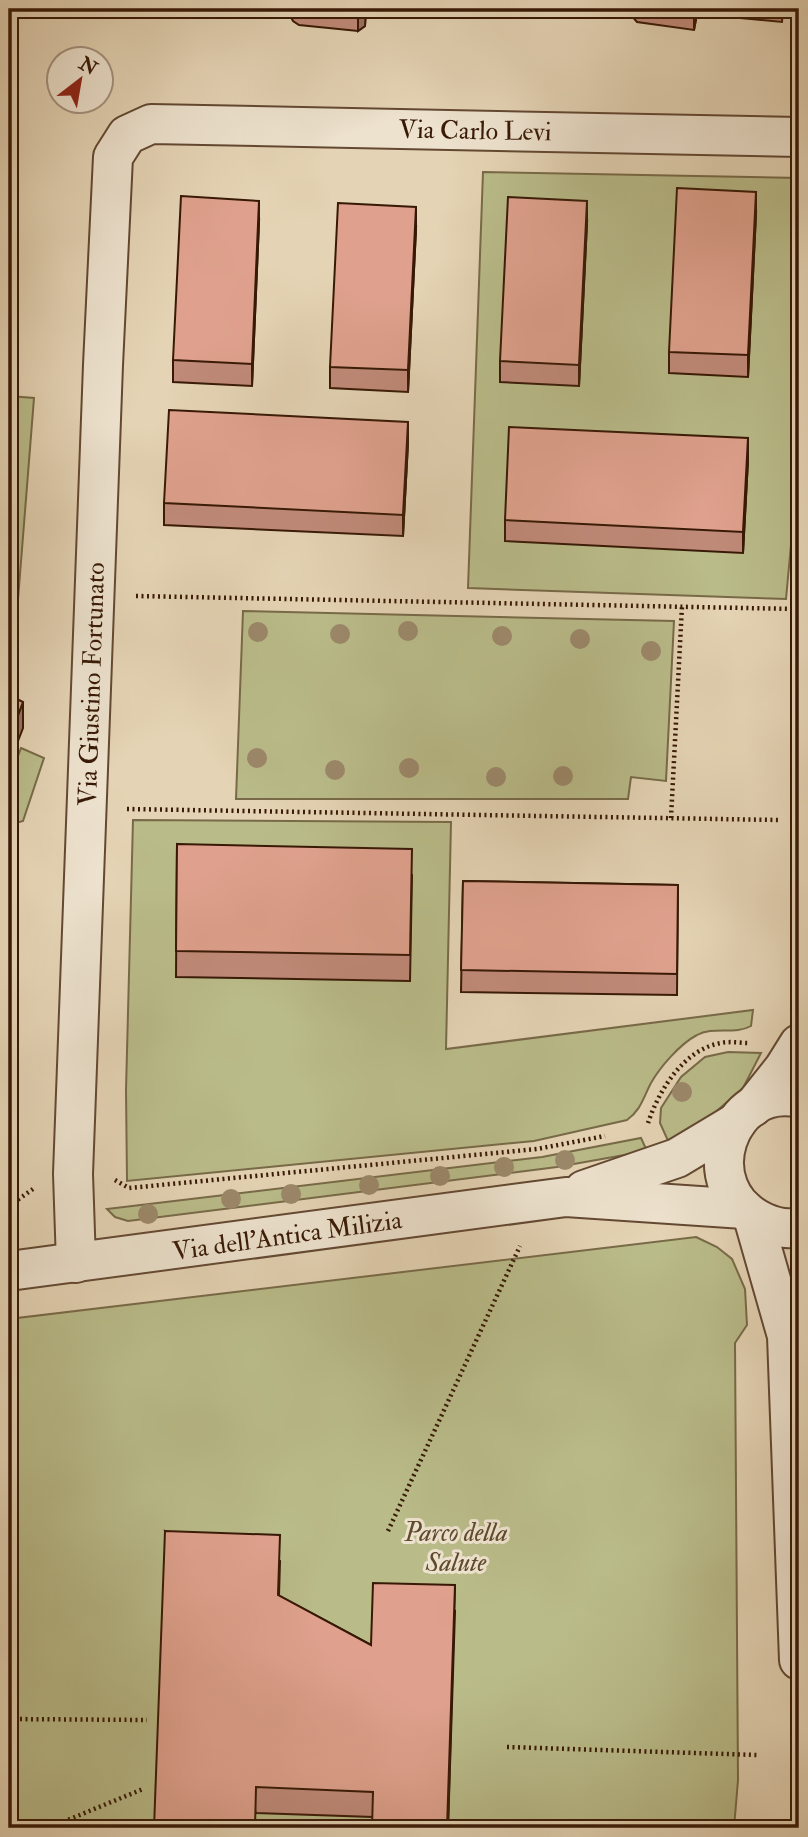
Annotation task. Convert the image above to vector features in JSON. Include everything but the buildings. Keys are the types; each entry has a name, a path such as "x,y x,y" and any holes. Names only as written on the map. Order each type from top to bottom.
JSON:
{"street":[{"name":"Via Carlo Levi","path":"151,124 799,136"},
{"name":"Via Giustino Fortunato","path":"75,1263 73,1174 113,157 127,135 151,124"},
{"path":"799,1044 784,1068 726,1140 722,1162 726,1184 736,1202 748,1213 787,1336 799,1660"},
{"path":"745,1114 773,1098 799,1098"},
{"name":"Via dell'Antica Milizia","path":"9,1271 566,1197 677,1158 745,1114"},
{"name":"Via dell'Antica Milizia","path":"566,1197 748,1213 772,1226 799,1227"},
{"path":"787,1336 799,1290"}],"path":[{"path":"136,596 796,609"},
{"path":"671,818 682,606"},
{"path":"126,808 778,820"},
{"path":"647,1127 655,1102 669,1080 692,1055 720,1043 758,1043"},
{"path":"9,1206 48,1176 104,1173 130,1188 537,1150 610,1135"},
{"path":"388,1531 522,1242"},
{"path":"9,1719 147,1720"},
{"path":"507,1747 757,1755"},
{"path":"48,1828 143,1789"}],"green space":[{"path":"483,172 799,178 799,458 786,599 468,588"},
{"path":"9,396 34,398 17,612 9,611"},
{"path":"243,611 674,621 666,781 631,777 628,799 236,799"},
{"path":"21,748 44,758 23,821 9,825 9,780"},
{"path":"133,820 451,822 446,1049 753,1010 751,1026 738,1030 703,1032 691,1039 677,1050 660,1070 639,1108 627,1120 534,1141 127,1181 126,1090"},
{"path":"728,1052 761,1053 743,1088 694,1131 669,1143 660,1123 661,1108 681,1077 705,1057"},
{"path":"641,1138 647,1151 557,1167 128,1221 115,1217 107,1209 542,1157"},
{"name":"Parco della Salute","path":"696,1237 717,1247 732,1259 745,1289 747,1325 735,1343 738,1780 734,1828 9,1828 9,1319"}]}
